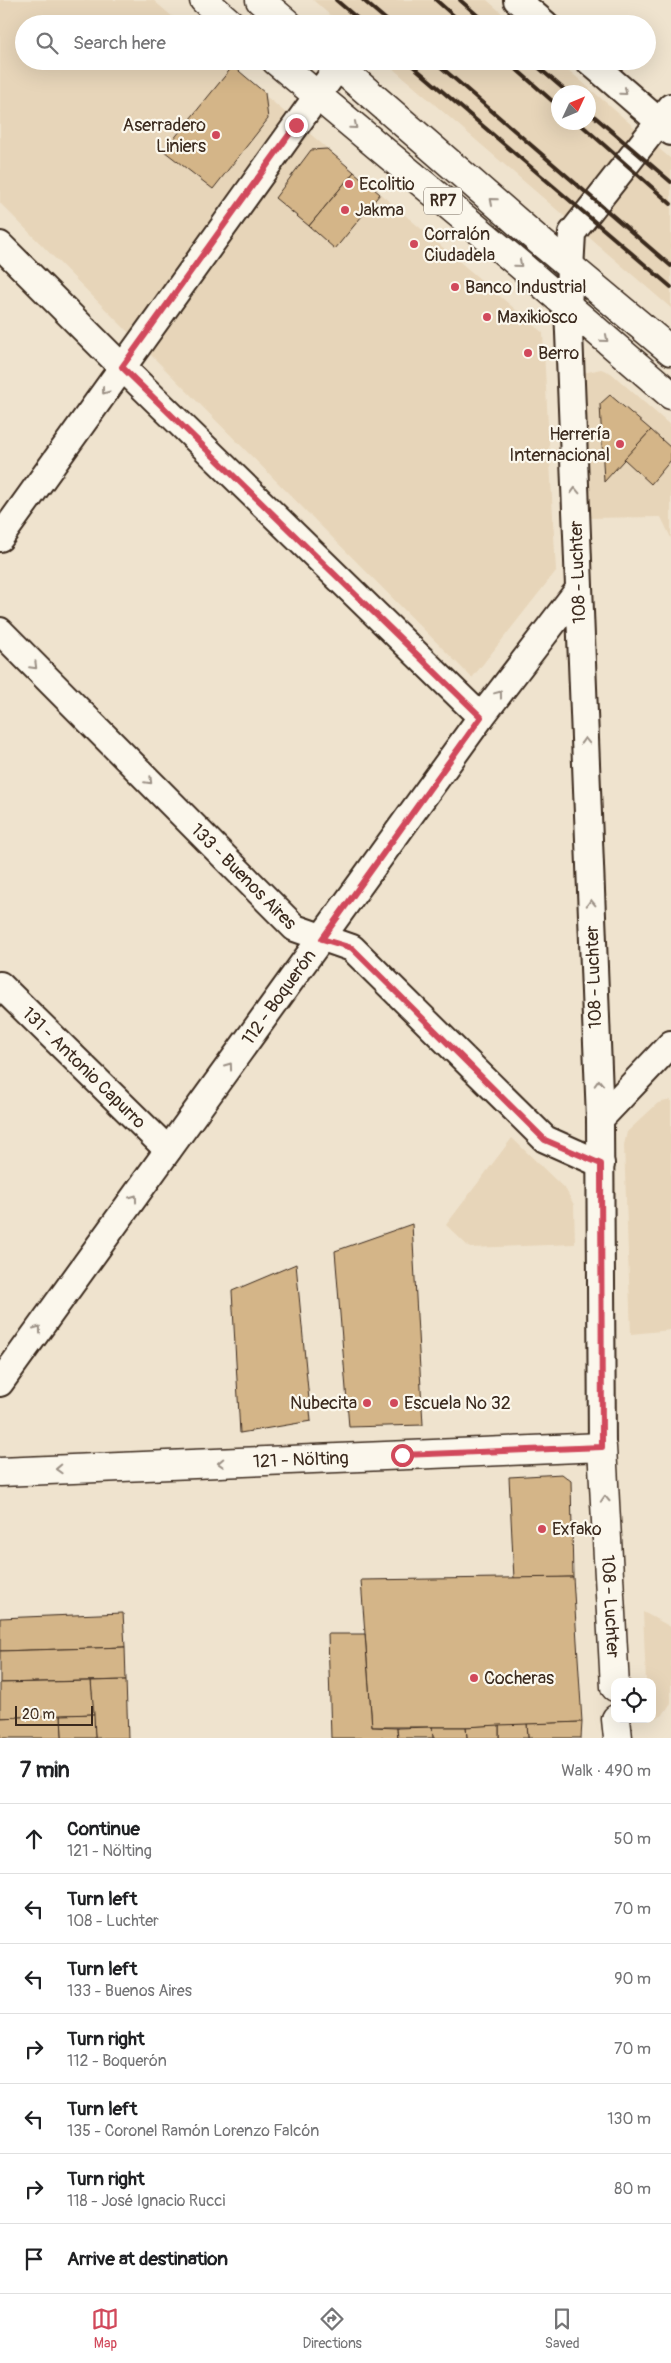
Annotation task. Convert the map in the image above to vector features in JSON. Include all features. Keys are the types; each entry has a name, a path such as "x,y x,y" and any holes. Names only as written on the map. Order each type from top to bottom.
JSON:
{"main road":[{"path":"204,0 221,15"},
{"path":"260,0 278,15"},
{"name":"RP7","path":"287,70 671,395"},
{"name":"RP7","path":"342,70 569,267 671,350"},
{"name":"121 - Nölting","path":"0,1472 602,1447"},
{"name":"108 - Luchter","path":"602,1447 614,1678"},
{"path":"616,1723 617,1738"}],"street":[{"path":"517,0 534,15"},
{"path":"0,538 317,95 332,70"},
{"path":"601,70 667,120"},
{"name":"108 - Luchter","path":"602,1447 600,1120 578,589 568,307 569,267 572,233 584,214 667,120"},
{"path":"0,244 122,367 481,717"},
{"name":"112 - Boquerón","path":"4,1366 168,1150 481,717 578,589"},
{"name":"133 - Buenos Aires","path":"0,631 295,928 352,948 545,1140 601,1164"},
{"name":"131 - Antonio Capurro","path":"0,985 168,1150"},
{"path":"600,1120 666,1058"}],"shaded area":[{"path":"0,0 153,0 170,15 15,15 15,70 236,70 543,333 556,571 472,678 0,203"},
{"path":"313,0 487,0 504,15 330,15"},
{"path":"394,70 568,70 586,85 551,85 551,130 596,130 596,94 671,159 671,308"},
{"path":"601,369 611,373 671,426 671,538 661,517 580,518 583,373"},
{"path":"671,1100 671,1330 631,1334 624,1145 627,1132 658,1103"},
{"path":"512,1138 566,1190 574,1205 575,1244 470,1248 446,1225"},
{"path":"643,1612 671,1627 671,1703 662,1716 656,1718 656,1678 646,1678"}],"building":[{"name":"Aserradero Liniers","path":"230,70 238,70 265,93 268,119 213,189 164,151"},
{"path":"327,149 354,172 309,226 275,198 311,150"},
{"name":"Jakma","path":"354,172 380,194 335,249 309,226"},
{"name":"Herrería Internacional","path":"610,395 651,430 604,482 600,404"},
{"path":"651,430 671,448 671,460 651,484 624,459"},
{"path":"412,1224 423,1425 349,1427 335,1251"},
{"path":"296,1264 311,1421 240,1433 232,1291"},
{"name":"Exfako","path":"562,1474 571,1481 573,1577 514,1579 509,1477"},
{"name":"Cocheras","path":"573,1577 582,1722 466,1727 372,1727 361,1580"},
{"path":"123,1613 125,1647 0,1651 0,1618"},
{"path":"328,1634 365,1634 372,1727 397,1728 398,1738 331,1738"},
{"path":"125,1647 126,1680 0,1683 0,1651"},
{"path":"126,1680 128,1738 95,1738 91,1681"},
{"path":"91,1681 94,1714 0,1718 0,1683"},
{"path":"94,1714 95,1738 62,1738 61,1715"},
{"path":"61,1715 62,1738 0,1738 0,1718"},
{"path":"582,1722 581,1738 528,1738 527,1724"},
{"path":"527,1724 528,1738 499,1738 499,1725"},
{"path":"499,1725 499,1738 467,1738 466,1727"},
{"path":"432,1727 466,1727 467,1738 433,1738"},
{"path":"432,1727 433,1738 398,1738 397,1728"}],"railway":[{"path":"336,0 354,15"},
{"path":"363,0 380,15"},
{"path":"436,0 453,15"},
{"path":"460,0 477,15"},
{"path":"418,70 671,287"},
{"path":"444,70 671,266"},
{"path":"517,70 551,100"},
{"path":"541,70 559,85"},
{"path":"596,118 671,182"},
{"path":"587,130 671,204"}],"place":[{"name":"Aserradero Liniers","path":"216,135"},
{"name":"Ecolitio","path":"349,184"},
{"name":"Jakma","path":"345,210"},
{"name":"Corralón Ciudadela","path":"414,244"},
{"name":"Banco Industrial","path":"455,287"},
{"name":"Maxikiosco","path":"487,317"},
{"name":"Berro","path":"528,353"},
{"name":"Herrería Internacional","path":"620,444"},
{"name":"Nubecita","path":"367,1403"},
{"name":"Escuela Nº 32","path":"394,1403"},
{"name":"Exfako","path":"542,1529"},
{"name":"Cocheras","path":"474,1678"}],"route":[{"path":"296,125 122,367 481,717 322,939 352,948 545,1140 601,1164 602,1447 402,1455"}]}
